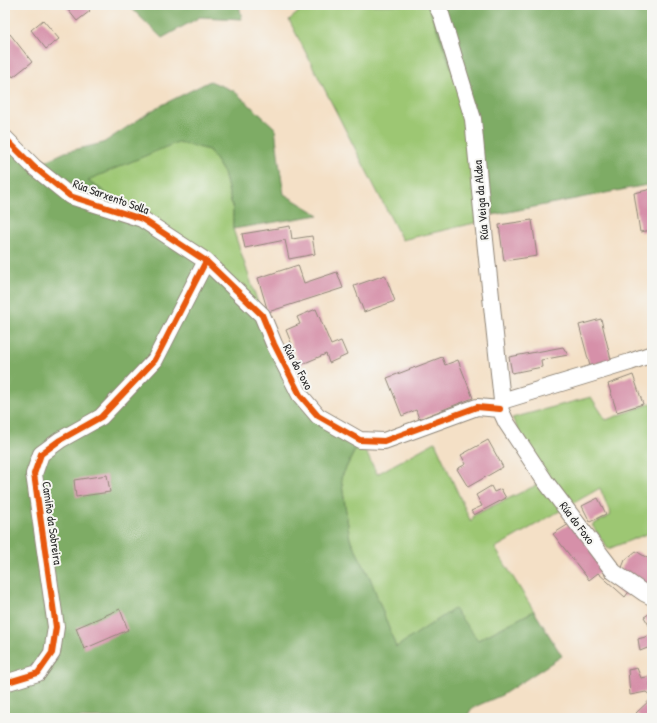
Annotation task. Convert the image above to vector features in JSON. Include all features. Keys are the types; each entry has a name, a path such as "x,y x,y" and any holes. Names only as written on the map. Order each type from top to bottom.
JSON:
{"street":[{"name":"Rúa Veiga da Aldea","path":"436,5 441,14 473,119 501,405"},
{"name":"Rúa Sarxento Solla","path":"5,138 34,167 70,196 142,219 206,261 232,287"},
{"name":"Camiño da Sobreira","path":"5,683 38,673 52,653 56,627 34,474 41,454 60,440 101,417 155,360 206,261"},
{"name":"Rúa do Foxo","path":"232,287 262,315 274,344 300,395 318,416 360,440 384,441 477,406 501,405 506,422 545,481 614,572 652,597"},
{"path":"501,405 652,354"}],"green space":[{"path":"128,5 239,5 242,19 200,17 162,38"},
{"path":"307,5 436,5 473,119 483,221 402,240 289,20"},
{"path":"428,5 652,5 652,184 493,215 475,132"},
{"path":"210,81 234,91 275,128 284,194 319,215 233,229 233,209 224,173 209,150 178,142 88,180 149,223 262,315 300,395 360,440 341,478 350,539 371,580 396,647 454,609 478,640 534,611 562,656 502,695 472,708 466,718 5,718 5,140 34,167 65,152 103,143 156,108"},
{"path":"178,141 209,150 224,173 233,209 233,229 262,315 87,180"},
{"path":"591,397 606,420 652,403 652,532 608,549 592,525 611,515 600,488 495,548 534,611 478,640 383,656 371,580 350,539 341,478 360,440 377,474 435,442 471,522 474,515 545,481 512,418"}],"building":[{"path":"64,5 85,5 90,11 77,21"},
{"path":"43,20 59,39 46,49 31,30"},
{"path":"10,34 32,62 13,77 5,66 5,38"},
{"path":"652,189 652,230 640,232 634,193"},
{"path":"532,220 537,256 504,261 499,225"},
{"path":"290,226 292,239 312,236 315,254 289,259 285,240 245,248 242,234"},
{"path":"298,265 304,283 337,272 343,288 268,312 258,278"},
{"path":"385,275 395,301 364,312 354,286"},
{"path":"316,309 331,345 341,341 347,355 329,363 326,354 300,365 286,330 300,324 297,317"},
{"path":"601,319 611,360 590,366 579,325"},
{"path":"563,347 568,355 541,360 542,367 512,373 509,357"},
{"path":"442,357 445,365 458,360 473,398 419,419 416,410 402,416 387,378"},
{"path":"633,375 643,404 617,412 608,384"},
{"path":"488,440 503,467 468,487 457,469 466,464 461,455"},
{"path":"107,475 110,492 76,497 74,480"},
{"path":"491,486 494,492 501,489 506,498 474,515 471,511 482,506 476,495"},
{"path":"598,498 606,514 590,522 582,506"},
{"path":"569,524 631,589 625,597 598,573 589,580 553,534"},
{"path":"636,551 652,561 652,588 621,570 625,560"},
{"path":"120,609 128,630 84,649 76,628"},
{"path":"652,612 652,630 644,617"},
{"path":"652,635 652,650 650,647 640,651 638,639"},
{"path":"637,668 641,678 652,676 650,686 652,687 652,697 646,692 630,695 628,670"},
{"path":"652,698 652,718 641,718 636,713"}],"cycle path":[{"path":"5,138 34,167 70,196 142,219 206,261 262,315 274,344 300,395 318,416 360,440 384,441 477,407 500,409"},
{"path":"5,683 38,673 52,653 56,627 34,474 41,454 60,440 101,417 155,360 206,261"}]}
